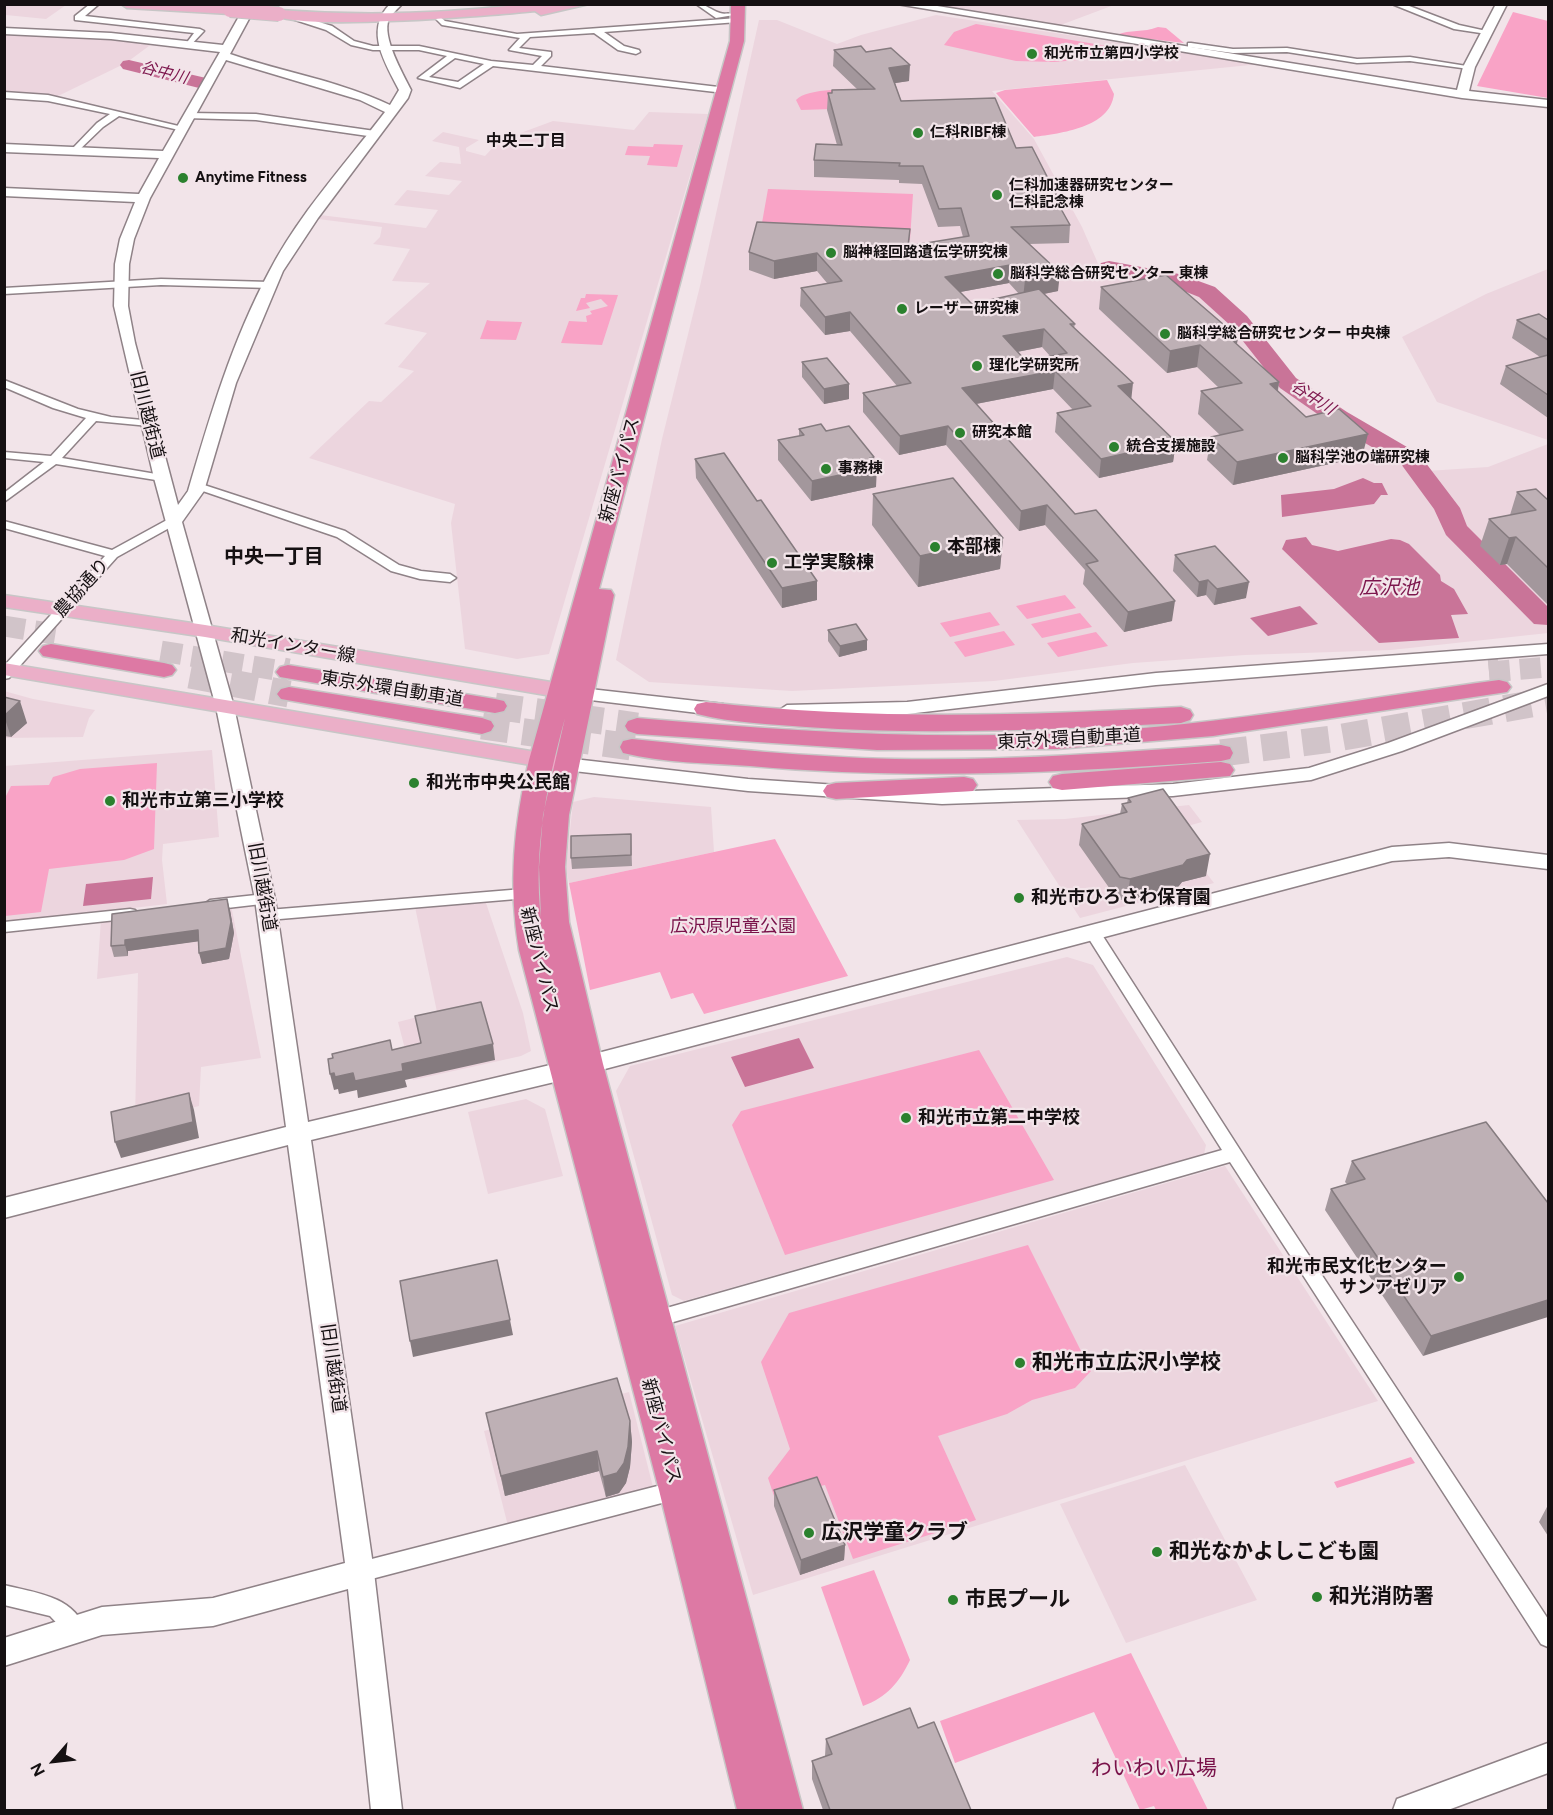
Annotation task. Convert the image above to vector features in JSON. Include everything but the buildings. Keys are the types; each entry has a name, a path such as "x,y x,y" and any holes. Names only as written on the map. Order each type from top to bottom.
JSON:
{"highway":[{"name":"新座バイパス","path":"570,693 729,114 752,19 741,11 737,41 570,693 553,762 531,806 523,894 533,950 577,1067 656,1319 783,1810"},
{"path":"56,643 162,661"},
{"name":"東京外環自動車道","path":"706,709 777,719 888,724 1058,722 1202,713 1494,680 1231,728 1117,738 891,744 793,739 635,736 792,761 895,767 1004,767 1224,761 1102,780 900,786 836,791"},
{"name":"東京外環自動車道","path":"289,683 489,716"},
{"name":"新座バイパス","path":"553,762 556,815 553,891 577,1067 677,1490 757,1810"}],"main road":[{"path":"127,4 282,12 419,14 557,4"},
{"path":"201,4 231,8"},
{"path":"496,8 531,4"},
{"path":"419,14 440,19 511,14 584,4"},
{"name":"和光インター線","path":"4,601 205,631 570,693"},
{"path":"7,671 553,762"}],"street":[{"path":"95,4 78,18 200,31 189,45"},
{"name":"旧川越街道","path":"252,4 143,198 127,239 121,284 128,343 162,478 176,519 225,707 267,907 360,1572 387,1810"},
{"path":"700,4 719,16 741,11"},
{"path":"902,4 1462,94 1548,104"},
{"path":"1396,4 1457,27 1487,32"},
{"path":"1462,94 1469,67 1502,4"},
{"path":"440,19 442,23 470,29 527,36 597,31 741,11"},
{"path":"282,12 328,28 351,43 387,48 419,48 491,63 724,90"},
{"path":"176,519 198,486 229,382 276,271 312,216 404,95 405,90 387,48 383,32 390,12"},
{"path":"4,31 111,36 189,45 225,52 265,70 364,98 392,111"},
{"path":"597,31 621,48 636,52"},
{"path":"527,36 513,50 548,54 535,68"},
{"path":"1191,45 1233,51 1287,50 1357,61 1410,59 1469,67"},
{"path":"453,56 422,78 460,85 491,63"},
{"path":"4,95 48,98 117,114 185,122 256,117 375,134"},
{"path":"75,151 100,125 117,114"},
{"path":"4,148 168,155"},
{"path":"4,192 143,198"},
{"path":"4,291 183,282 270,285"},
{"path":"4,383 60,408 92,418 149,423"},
{"path":"4,499 54,460 92,418"},
{"path":"4,455 54,460 162,478"},
{"path":"198,486 341,534 395,568 420,575 450,578"},
{"name":"農協通り","path":"7,671 113,554 176,519"},
{"path":"4,524 113,554"},
{"path":"570,693 706,709 822,711 907,708 1156,679 1548,649"},
{"path":"553,762 748,785 942,798 1173,790 1275,780 1346,765 1548,690"},
{"path":"4,1208 300,1132 577,1067 1092,931 1409,851 1473,852 1548,862"},
{"path":"191,907 267,907 523,894"},
{"path":"4,927 145,912"},
{"path":"1092,931 1233,1154 1548,1637"},
{"path":"656,1319 1233,1154"},
{"path":"4,1652 102,1621 176,1617 213,1612 677,1490"},
{"path":"4,1595 56,1608 75,1628"},
{"path":"1408,1810 1548,1758"}],"shaded area":[{"path":"4,5 66,5 46,19 6,15"},
{"path":"927,5 1114,5 1058,26"},
{"name":"理化学研究所","path":"936,15 1260,64 992,91 1034,139 1082,227 1100,268 1174,280 1204,294 1219,306 1305,399 1427,471 1488,467 1548,444 1548,633 1391,650 1245,655 1133,663 994,681 792,691 649,682 616,660 662,439 700,286 759,20 777,20 837,44 861,35"},
{"path":"5,34 153,43 126,63 56,97 5,93"},
{"path":"649,112 708,114 549,654 517,659 465,649 451,523 455,504 309,458 369,401 381,402 414,371 398,367 427,333 384,324 430,283 392,281 410,249 373,244 380,237 382,227 318,219 320,215 426,228 438,210 394,205 407,190 449,195 462,181 425,176 440,162 461,164 459,147 432,141 443,132 479,140 466,148 466,151 485,156 499,141 553,121 634,130"},
{"path":"1548,269 1548,440 1437,402 1402,337 1486,294"},
{"path":"4,691 33,699 95,710 89,718 83,737 5,738"},
{"name":"和光市立第三小学校","path":"212,750 219,837 163,844 162,860 167,904 5,923 4,766"},
{"path":"594,797 711,807 714,852 569,883 566,868 573,802"},
{"path":"1189,805 1202,822 1173,830 1214,883 1080,918 1017,820 1065,819"},
{"path":"486,903 523,1013 531,1051 521,1056 413,1080 398,1022 437,1012 415,907"},
{"path":"231,905 261,1058 201,1067 199,1106 135,1121 138,973 97,979 101,919"},
{"name":"和光市立第二中学校","path":"1067,957 1093,965 1206,1145 1204,1154 684,1301 672,1295 616,1091 630,1066"},
{"path":"526,1099 545,1109 563,1176 488,1194 468,1112"},
{"name":"和光市立広沢小学校","path":"1225,1166 1378,1401 753,1595 675,1326"},
{"path":"629,1392 653,1487 508,1526 484,1431"},
{"name":"和光なかよしこども園","path":"1185,1465 1257,1600 1126,1643 1060,1504"}],"green space":[{"path":"1513,12 1548,21 1548,98 1477,86"},
{"path":"976,24 1125,49 1124,56 1054,62 1016,61 944,45 954,32"},
{"path":"1158,27 1166,28 1184,43 1116,35 1147,30"},
{"path":"1107,80 1114,94 1111,105 1104,114 1083,127 1034,137 996,93 1005,90"},
{"path":"870,89 832,109 801,110 796,100 820,91"},
{"path":"654,144 683,145 677,167 647,165 650,156 625,155 628,146 653,147"},
{"path":"768,189 913,194 910,240 760,234"},
{"path":"586,294 618,295 602,345 561,343 569,321 587,322 586,316 592,314 590,311 608,306 601,299 586,303 590,308 576,311 581,298 585,298"},
{"path":"487,320 522,322 516,340 480,339"},
{"path":"1065,595 1076,608 1027,619 1016,606"},
{"path":"990,612 1000,625 950,637 940,623"},
{"path":"1080,613 1092,627 1042,638 1031,624"},
{"path":"1004,631 1015,645 965,657 954,642"},
{"path":"1096,632 1108,646 1058,657 1047,643"},
{"path":"157,763 154,849 124,860 49,869 41,912 5,916 4,800 11,786 49,785 53,777 80,769"},
{"name":"広沢原児童公園","path":"775,839 848,976 704,1014 693,993 671,999 660,972 590,990 569,883"},
{"path":"979,1050 1054,1180 785,1255 732,1125 741,1111"},
{"path":"1028,1245 1091,1371 1075,1388 1032,1400 1007,1414 938,1436 976,1520 853,1559 825,1485 774,1496 768,1478 790,1449 761,1362 789,1313"},
{"path":"1411,1457 1415,1463 1337,1488 1334,1482"},
{"path":"874,1570 910,1660 901,1676 886,1694 863,1706 821,1587"},
{"name":"わいわい広場","path":"1131,1653 1208,1810 1156,1810 1154,1806 1140,1810 1094,1712 955,1763 940,1721"}],"water":[{"path":"1363,478 1374,483 1382,483 1388,495 1381,495 1374,504 1282,517 1281,495 1334,489"},
{"name":"広沢池","path":"1306,537 1312,545 1338,551 1391,539 1409,544 1440,575 1441,581 1454,589 1468,614 1451,615 1459,638 1379,643 1282,549 1286,540"},
{"path":"1300,606 1318,624 1268,636 1250,618"},
{"path":"153,877 151,899 83,906 86,884"},
{"path":"799,1038 814,1068 745,1087 731,1057"}],"waterway":[{"name":"谷中川","path":"129,65 199,82"},
{"name":"谷中川","path":"1109,268 1179,281 1207,292 1239,321 1288,383 1338,417 1410,459 1447,508 1455,529 1544,618"}],"tunnel":[{"path":"4,626 61,635"},
{"path":"161,651 288,672 283,671"},
{"path":"1499,671 1489,672 1548,667"},
{"path":"190,675 289,694"},
{"path":"1221,753 1332,739 1548,701"},
{"path":"495,706 637,726"},
{"path":"482,726 632,747"}],"place":[{"name":"和光市立第四小学校","path":"1032,54"},
{"name":"仁科RIBF棟","path":"918,133"},
{"name":"Anytime Fitness","path":"183,178"},
{"name":"仁科加速器研究センター 仁科記念棟","path":"997,195"},
{"name":"脳神経回路遺伝学研究棟","path":"831,253"},
{"name":"脳科学総合研究センター 東棟","path":"998,274"},
{"name":"レーザー研究棟","path":"902,309"},
{"name":"脳科学総合研究センター 中央棟","path":"1165,334"},
{"name":"理化学研究所","path":"977,366"},
{"name":"研究本館","path":"960,433"},
{"name":"統合支援施設","path":"1114,447"},
{"name":"脳科学池の端研究棟","path":"1283,458"},
{"name":"事務棟","path":"826,469"},
{"name":"本部棟","path":"935,547"},
{"name":"工学実験棟","path":"772,563"},
{"name":"和光市中央公民館","path":"414,783"},
{"name":"和光市立第三小学校","path":"110,801"},
{"name":"和光市ひろさわ保育園","path":"1019,898"},
{"name":"和光市立第二中学校","path":"906,1118"},
{"name":"和光市民文化センター サンアゼリア","path":"1459,1277"},
{"name":"和光市立広沢小学校","path":"1020,1363"},
{"name":"広沢学童クラブ","path":"809,1533"},
{"name":"和光なかよしこども園","path":"1157,1552"},
{"name":"和光消防署","path":"1317,1597"},
{"name":"市民プール","path":"953,1600"}],"district":[{"name":"中央二丁目","path":"526,141"},
{"name":"中央一丁目","path":"274,557"}]}
